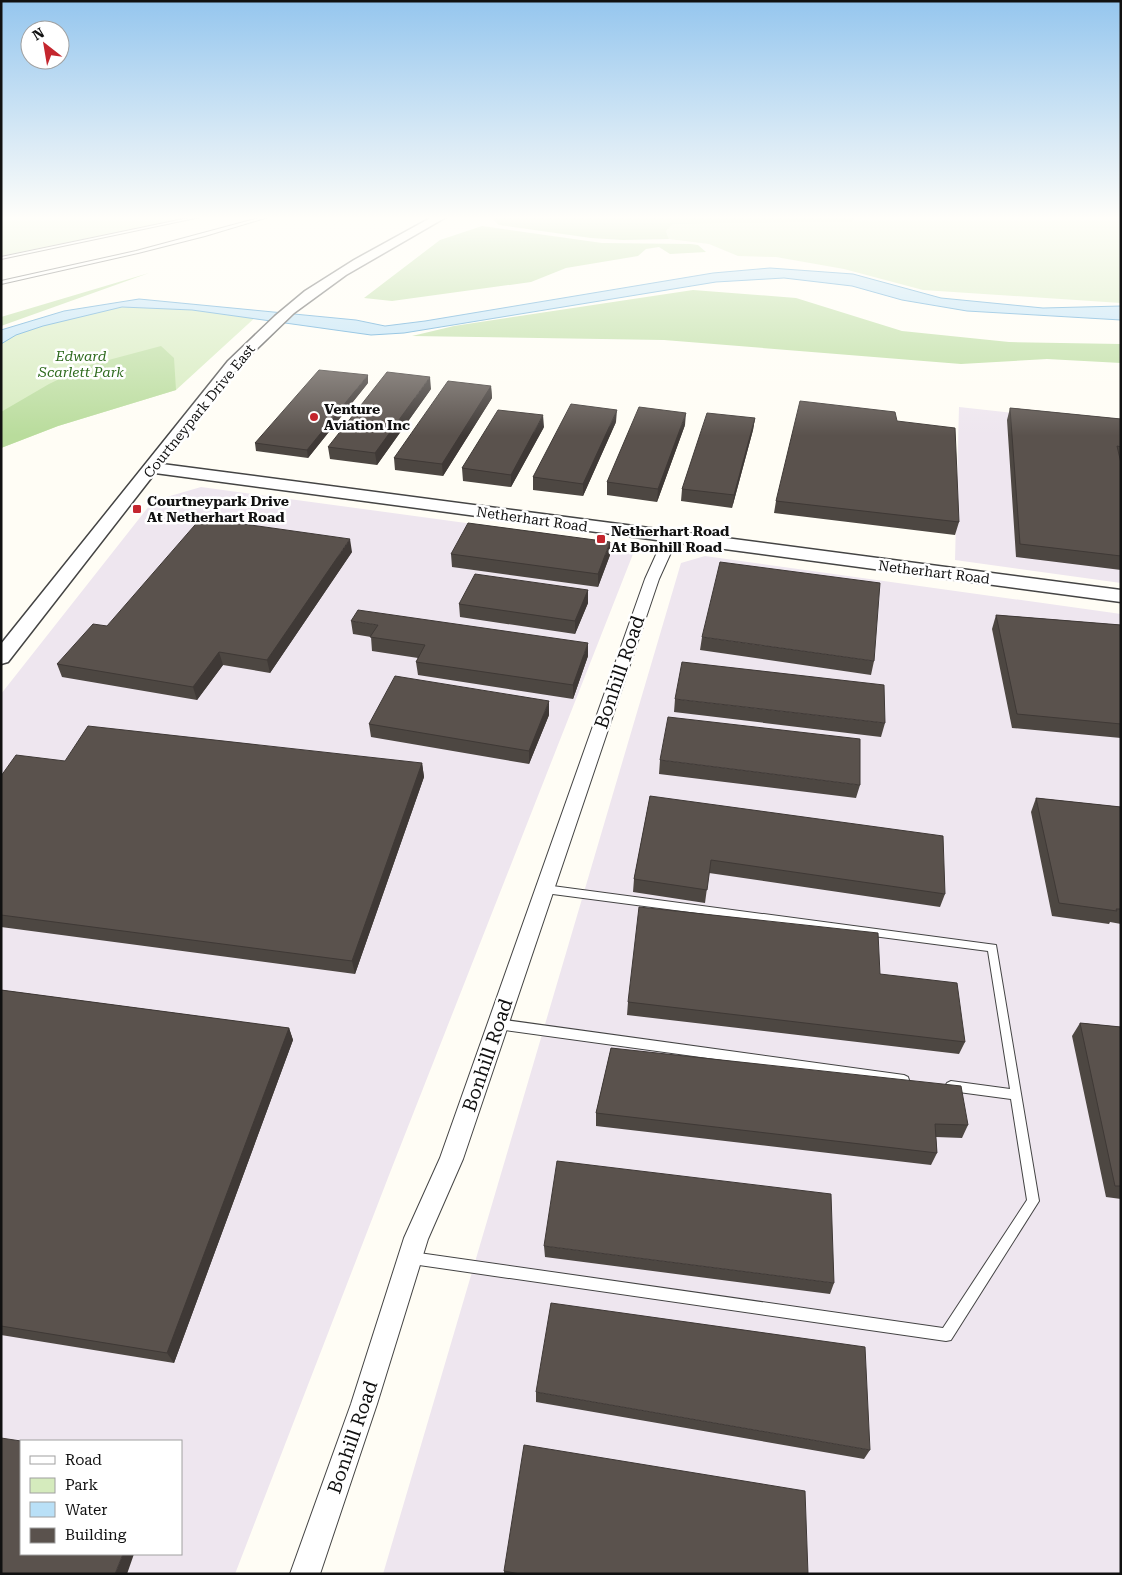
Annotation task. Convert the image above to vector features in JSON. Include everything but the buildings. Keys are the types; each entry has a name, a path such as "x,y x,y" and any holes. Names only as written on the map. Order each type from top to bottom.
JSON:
{"street":[{"name":"Courtneypark Drive East","path":"1,658 233,364 274,324 316,290"},
{"name":"Netherhart Road","path":"152,468 1121,596"},
{"name":"Bonhill Road","path":"305,1574 364,1404 416,1238 451,1159 652,579 670,537"}],"lane":[{"path":"410,1258 946,1335 1033,1201 992,948 544,889"},
{"path":"498,1024 918,1082"},
{"path":"938,1084 1016,1095"}],"shaded area":[{"path":"959,407 1121,425 1121,583 955,560"},
{"path":"201,487 621,544 633,554 391,1170 235,1574 1,1574 1,694 153,501"},
{"path":"705,556 1121,614 1121,1574 383,1574 681,563"}],"green space":[{"path":"94,290 103,290 1,326 1,317"},
{"path":"375,290 476,290 392,301 364,298"},
{"path":"693,290 796,298 902,331 1009,342 1121,344 1121,363 1047,359 961,364 664,340 412,336 454,326"},
{"path":"921,290 1121,290 1121,303"},
{"name":"Edward Scarlett Park","path":"122,304 259,314 176,390 58,426 1,448 1,338 9,333"},
{"path":"161,346 174,358 176,390 58,426 1,448 1,412 49,384 86,366"}],"water":[{"path":"614,290 670,290 404,333 371,335 192,310 122,307 43,326 16,335 1,344 1,330 64,311 139,299 356,320 385,326"},
{"path":"864,290 910,290 941,298 1043,308 1121,306 1121,320 967,311 902,300"}],"place":[{"name":"Venture Aviation Inc","path":"314,417"},
{"name":"Courtneypark Drive At Netherhart Road","path":"137,509"},
{"name":"Netherhart Road At Bonhill Road","path":"601,539"}]}
